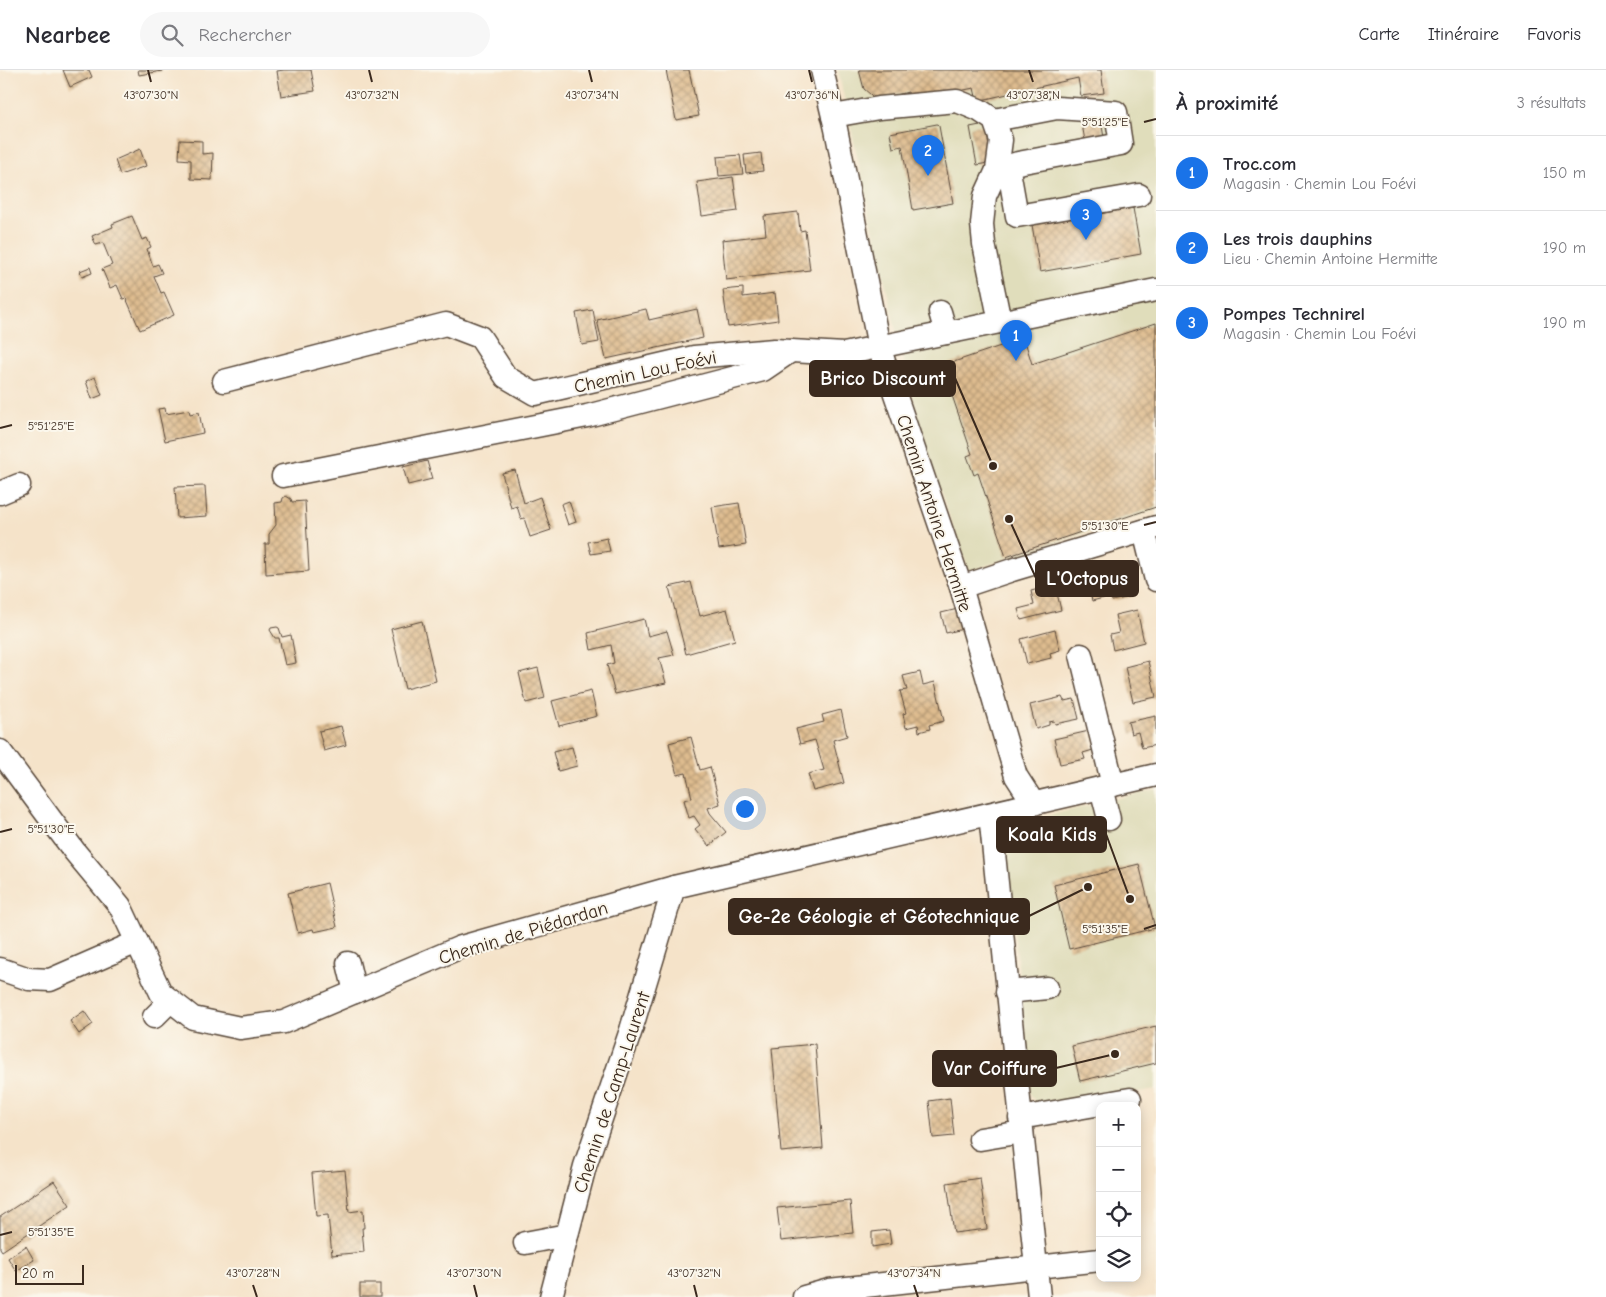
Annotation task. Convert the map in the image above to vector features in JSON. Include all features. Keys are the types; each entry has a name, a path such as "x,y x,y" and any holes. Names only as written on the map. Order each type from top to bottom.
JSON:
{"street":[{"name":"Chemin Antoine Hermitte","path":"822,70 833,116 879,347 960,587 1016,776 1034,804"},
{"path":"833,116 879,108 957,101 979,110 994,120 1001,140 1003,168 1017,216 1139,195"},
{"path":"994,120 1057,108 1116,112 1121,144 1003,168 985,196 982,224 984,244 1000,322"},
{"name":"Chemin Lou Foévi","path":"224,381 446,324 480,337 506,377 535,394 694,357 774,350 844,354 879,347 943,323 1000,322 1032,306 1156,290"},
{"path":"283,476 588,416 763,370 791,351"},
{"path":"960,587 1012,570 1138,536 1156,580"},
{"path":"1080,655 1107,786 1109,819"},
{"name":"Chemin de Piédardan","path":"0,751 75,852 120,906 161,993 193,1018 240,1028 284,1022 461,947 674,888 1156,776"},
{"path":"990,814 1039,1297"},
{"name":"Chemin de Camp-Laurent","path":"551,1297 586,1166 631,1030 674,888"},
{"path":"0,969 29,979 50,980 137,942"},
{"path":"348,963 355,992"},
{"path":"1007,992 1047,988"},
{"path":"154,1017 170,1001"},
{"path":"980,1139 1021,1125 1130,1099"},
{"path":"525,1243 567,1235"},
{"path":"804,1297 829,1290 1096,1260"}],"shaded area":[{"path":"838,70 1156,70 1156,510 969,571 927,454 893,318"},
{"path":"1156,789 1156,1089 1046,1108 1036,1103 1030,1094 1018,965 1005,857 1016,833 1043,817"}],"building":[{"path":"63,70 89,70 92,77 70,87"},
{"path":"138,70 162,70 162,71 139,75"},
{"path":"311,70 315,91 281,96 277,71"},
{"path":"666,70 689,70 699,116 676,120"},
{"path":"859,70 1101,70 1104,93 1081,96 1078,78 977,101 974,88 910,101 908,92 877,100 864,89"},
{"path":"1101,120 1104,138 1085,141 1082,124"},
{"path":"937,124 939,126 953,203 913,210 902,146 893,148 890,133"},
{"path":"980,125 986,128 991,158 988,163 977,165 970,127"},
{"path":"180,140 202,141 202,154 213,153 212,180 191,179 191,160 179,159"},
{"path":"140,149 146,166 120,175 115,160"},
{"path":"761,153 763,171 746,173 744,155"},
{"path":"740,155 743,174 719,176 717,157"},
{"path":"733,177 738,211 702,216 697,182"},
{"path":"1133,208 1141,254 1040,272 1032,225"},
{"path":"798,212 800,231 805,230 810,270 726,280 722,240 766,235 764,216"},
{"path":"132,216 142,240 147,238 151,247 147,249 153,266 158,264 162,273 154,276 161,293 164,292 174,315 140,330 126,298 123,299 117,285 110,288 102,269 112,265 103,243 96,245 92,236 113,227 112,224"},
{"path":"90,267 92,273 82,277 80,271"},
{"path":"743,288 743,297 775,293 778,320 728,327 723,290"},
{"path":"646,309 649,320 697,309 703,338 606,359 597,320"},
{"path":"593,310 599,342 582,345 576,313"},
{"path":"1156,323 1156,507 1006,557 978,473 974,475 967,456 972,454 942,366 1024,338 1032,364"},
{"path":"95,377 102,395 92,399 86,381"},
{"path":"165,408 166,414 189,410 190,414 199,412 203,433 165,441 158,409"},
{"path":"427,461 432,479 408,485 403,467"},
{"path":"515,470 524,503 540,497 551,530 530,537 524,518 521,519 517,506 511,508 502,473"},
{"path":"205,486 207,516 177,518 175,487"},
{"path":"286,496 292,502 305,501 309,571 266,574 265,544 269,544 269,534 276,525 275,503 282,502"},
{"path":"569,501 576,522 568,525 561,504"},
{"path":"739,503 746,545 719,549 712,507"},
{"path":"607,538 610,551 591,554 588,542"},
{"path":"1128,570 1134,596 1112,601 1111,596 1092,601 1087,576 1105,572 1106,575"},
{"path":"691,582 700,616 727,609 735,640 686,654 669,587"},
{"path":"1055,585 1061,610 1021,620 1018,609 1034,605 1031,591"},
{"path":"958,609 963,629 946,633 941,613"},
{"path":"1137,610 1144,642 1113,650 1110,635 1119,633 1115,615"},
{"path":"644,619 648,636 667,631 674,655 659,658 666,683 615,694 607,665 614,663 611,645 591,650 588,633"},
{"path":"422,621 436,681 405,689 391,629"},
{"path":"277,627 282,637 291,635 296,663 285,665 279,638 275,638 270,630"},
{"path":"1055,630 1060,650 1050,653 1051,658 1027,664 1021,639"},
{"path":"1148,661 1156,697 1133,702 1125,667"},
{"path":"538,668 545,698 526,703 519,673"},
{"path":"920,672 923,685 935,682 944,721 929,725 930,729 919,732 918,725 906,728 903,714 906,713 900,691 907,690 903,676"},
{"path":"591,691 597,716 559,726 552,701"},
{"path":"1062,697 1064,701 1074,699 1079,719 1055,724 1054,721 1049,722 1049,725 1036,729 1030,705"},
{"path":"841,710 847,736 833,740 844,783 813,791 808,774 824,770 815,740 800,744 796,729 824,722 822,715"},
{"path":"1156,716 1156,745 1142,748 1138,732 1131,734 1128,722"},
{"path":"341,726 346,745 324,751 319,731"},
{"path":"1089,731 1093,750 1083,753 1085,759 1060,764 1054,739"},
{"path":"691,737 700,770 710,767 720,804 708,808 726,832 709,846 695,829 700,825 694,816 689,818 684,800 692,798 686,773 677,775 669,743"},
{"path":"572,747 577,766 558,771 553,752"},
{"path":"1139,864 1155,928 1069,949 1054,885"},
{"path":"327,883 337,927 314,932 313,929 298,933 288,893"},
{"path":"84,1011 93,1024 79,1034 70,1021"},
{"path":"1156,1026 1156,1063 1080,1081 1072,1046"},
{"path":"815,1044 823,1148 781,1152 772,1048"},
{"path":"950,1098 954,1136 933,1138 929,1101"},
{"path":"345,1170 349,1212 363,1210 364,1252 332,1255 328,1215 316,1216 312,1173"},
{"path":"980,1178 987,1229 954,1233 947,1183"},
{"path":"54,1181 70,1205 2,1251 0,1248 0,1217"},
{"path":"850,1201 853,1233 781,1241 777,1208"},
{"path":"889,1230 891,1244 872,1247 872,1232"},
{"path":"26,1246 34,1260 16,1271 8,1258"},
{"path":"360,1284 380,1284 380,1297 360,1297"}],"place":[{"name":"Les trois dauphins","path":"928,176"},
{"name":"Pompes Technirel","path":"1086,240"},
{"name":"Troc.com","path":"1016,361"},
{"name":"Brico Discount","path":"993,466"},
{"name":"L'Octopus","path":"1009,519"},
{"name":"Ge-2e Géologie et Géotechnique","path":"1088,887"},
{"name":"Koala Kids","path":"1130,899"},
{"name":"Var Coiffure","path":"1115,1054"}]}
